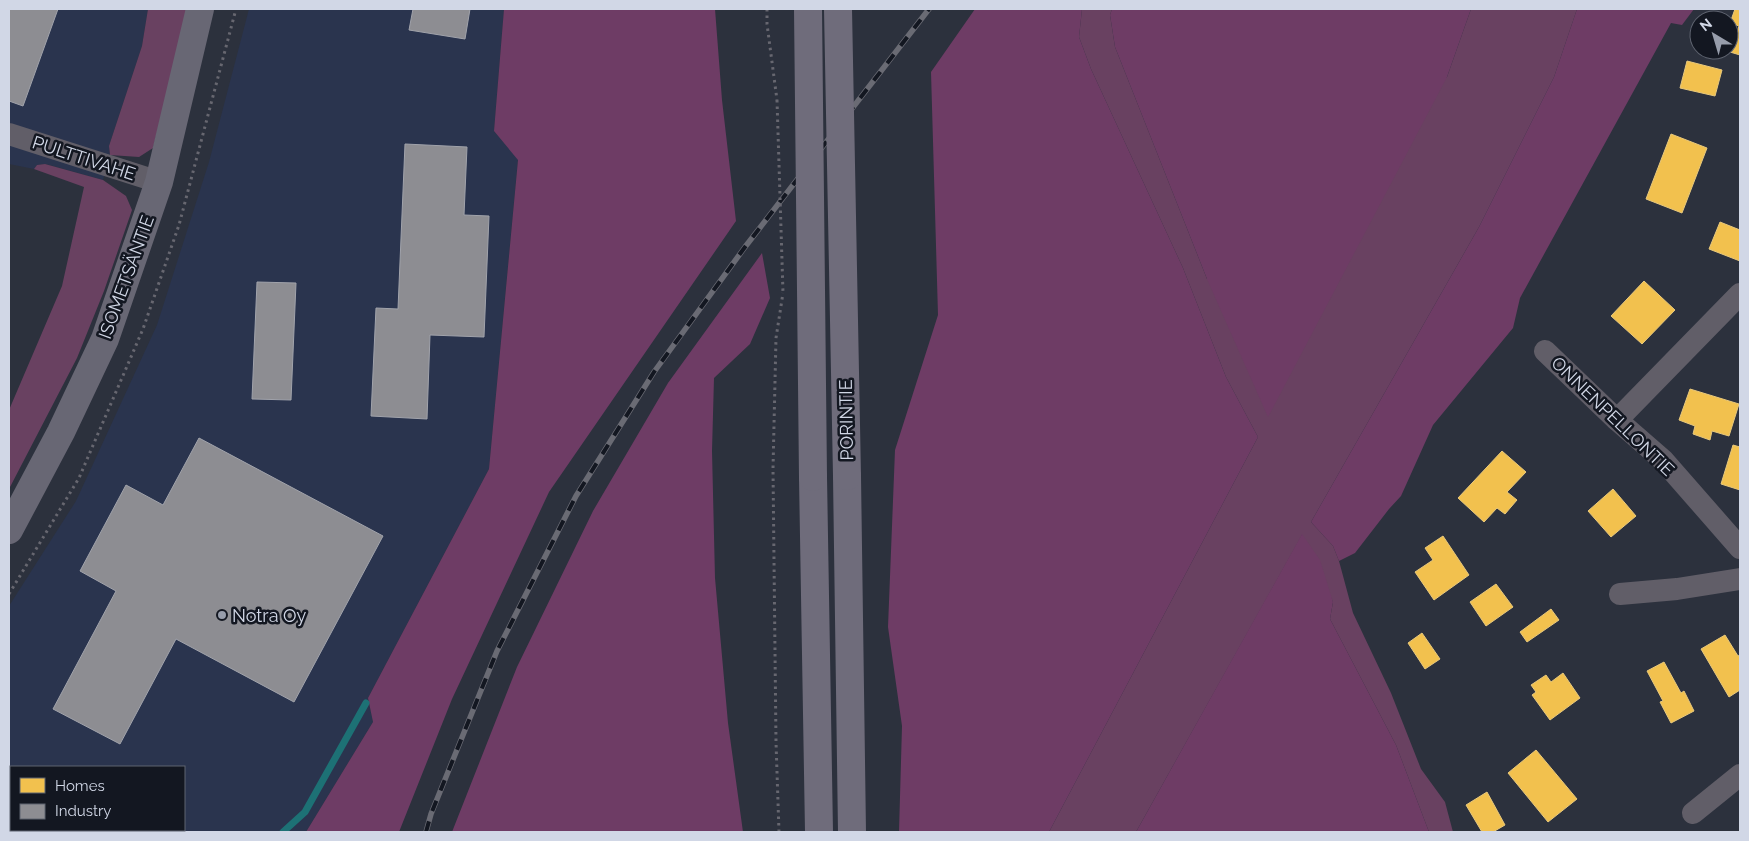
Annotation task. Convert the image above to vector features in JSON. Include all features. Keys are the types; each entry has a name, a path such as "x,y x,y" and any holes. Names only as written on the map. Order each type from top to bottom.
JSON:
{"highway":[{"name":"PORINTIE","path":"808,9 819,832"},
{"name":"PORINTIE","path":"838,9 852,832"}],"main road":[{"name":"ISOMETSÄNTIE","path":"9,530 61,432 105,339 160,182 200,9"}],"street":[{"name":"PULTTIVAHE","path":"9,134 160,182"},
{"path":"1617,420 1740,294"},
{"name":"ONNENPELLONTIE","path":"1545,351 1617,420 1664,460 1740,548"},
{"path":"1620,594 1686,588 1740,580"},
{"path":"1693,813 1740,775"}],"path":[{"path":"767,9 767,24 777,100 782,293 776,338 773,469 776,742 780,832"}],"shaded area":[{"path":"9,9 148,9 142,46 109,146 110,155 103,180 46,164 37,165 34,169 9,164"},
{"path":"148,9 188,9 153,148 139,157 110,155 109,146 142,46"},
{"path":"249,9 504,9 494,131 518,159 489,469 368,698 373,722 306,832 9,832 9,606 76,501 157,325 209,162"},
{"path":"504,9 715,9 722,100 736,221 549,492 452,699 399,832 306,832 373,722 368,698 489,469 518,160 494,131"},
{"path":"975,9 1082,9 1079,37 1091,69 1183,268 1226,377 1258,437 1049,832 899,832 902,726 888,627 895,450 938,315 931,72"},
{"path":"1082,9 1112,9 1110,15 1115,47 1207,279 1447,77 1471,9 1577,9 1554,77 1479,227 1311,522 1333,546 1353,613 1391,693 1421,769 1445,802 1453,832 1429,832 1396,745 1330,619 1333,602 1302,535 1136,832 1049,832 1258,437 1226,377 1183,268 1091,69 1079,37"},
{"path":"1112,9 1471,9 1447,77 1268,417 1207,279 1115,47 1110,15"},
{"path":"1577,9 1694,9 1689,10 1689,16 1682,25 1671,23 1520,298 1513,328 1433,425 1401,496 1355,553 1339,561 1333,546 1311,522 1479,227 1554,77"},
{"path":"45,164 103,180 126,196 132,210 104,291 77,358 9,489 9,410 62,286 84,187 34,169 37,165"},
{"path":"762,253 770,298 750,344 714,378 712,451 715,578 728,723 743,832 452,832 517,667 593,511 668,383"},
{"path":"1302,534 1320,560 1333,602 1330,619 1396,745 1429,832 1136,832"}],"building: Homes":[{"path":"1735,9 1740,10 1740,55 1739,10"},
{"path":"1687,61 1722,70 1715,96 1680,88"},
{"path":"1671,134 1707,148 1682,213 1646,199"},
{"path":"1720,222 1740,230 1740,261 1709,249"},
{"path":"1644,281 1675,310 1642,344 1611,316"},
{"path":"1690,389 1739,404 1729,436 1712,431 1710,440 1693,434 1695,426 1679,420"},
{"path":"1733,445 1740,447 1740,490 1721,484"},
{"path":"1502,451 1526,472 1507,492 1517,500 1505,514 1497,508 1484,522 1458,498"},
{"path":"1613,489 1636,516 1611,537 1588,511"},
{"path":"1443,536 1469,575 1434,600 1415,572 1433,560 1425,548"},
{"path":"1496,584 1513,607 1486,626 1470,602"},
{"path":"1551,609 1559,620 1527,642 1520,632"},
{"path":"1422,633 1440,659 1425,669 1408,643"},
{"path":"1725,635 1738,656 1740,655 1740,690 1729,697 1701,649"},
{"path":"1664,662 1681,693 1684,691 1694,711 1671,723 1660,702 1663,701 1647,671"},
{"path":"1563,673 1580,698 1550,720 1532,695 1536,692 1531,685 1546,675 1551,682"},
{"path":"1536,750 1577,799 1548,822 1508,773"},
{"path":"1487,792 1505,825 1493,832 1482,832 1466,805"}],"building: Industry":[{"path":"9,9 58,9 23,106 9,101"},
{"path":"413,9 470,9 465,39 409,30"},
{"path":"405,144 467,147 464,215 489,216 484,337 430,335 427,419 371,416 376,308 398,309"},
{"path":"257,282 296,283 291,400 252,399"},
{"name":"Notra Oy","path":"199,438 383,536 294,702 176,639 120,744 53,709 116,591 80,571 126,485 163,505"}],"waterway":[{"path":"283,832 305,812 366,703"}],"railway":[{"path":"426,832 431,814 497,651 576,496 654,372 745,247 929,9"}],"place":[{"name":"Notra Oy","path":"222,615"}]}
